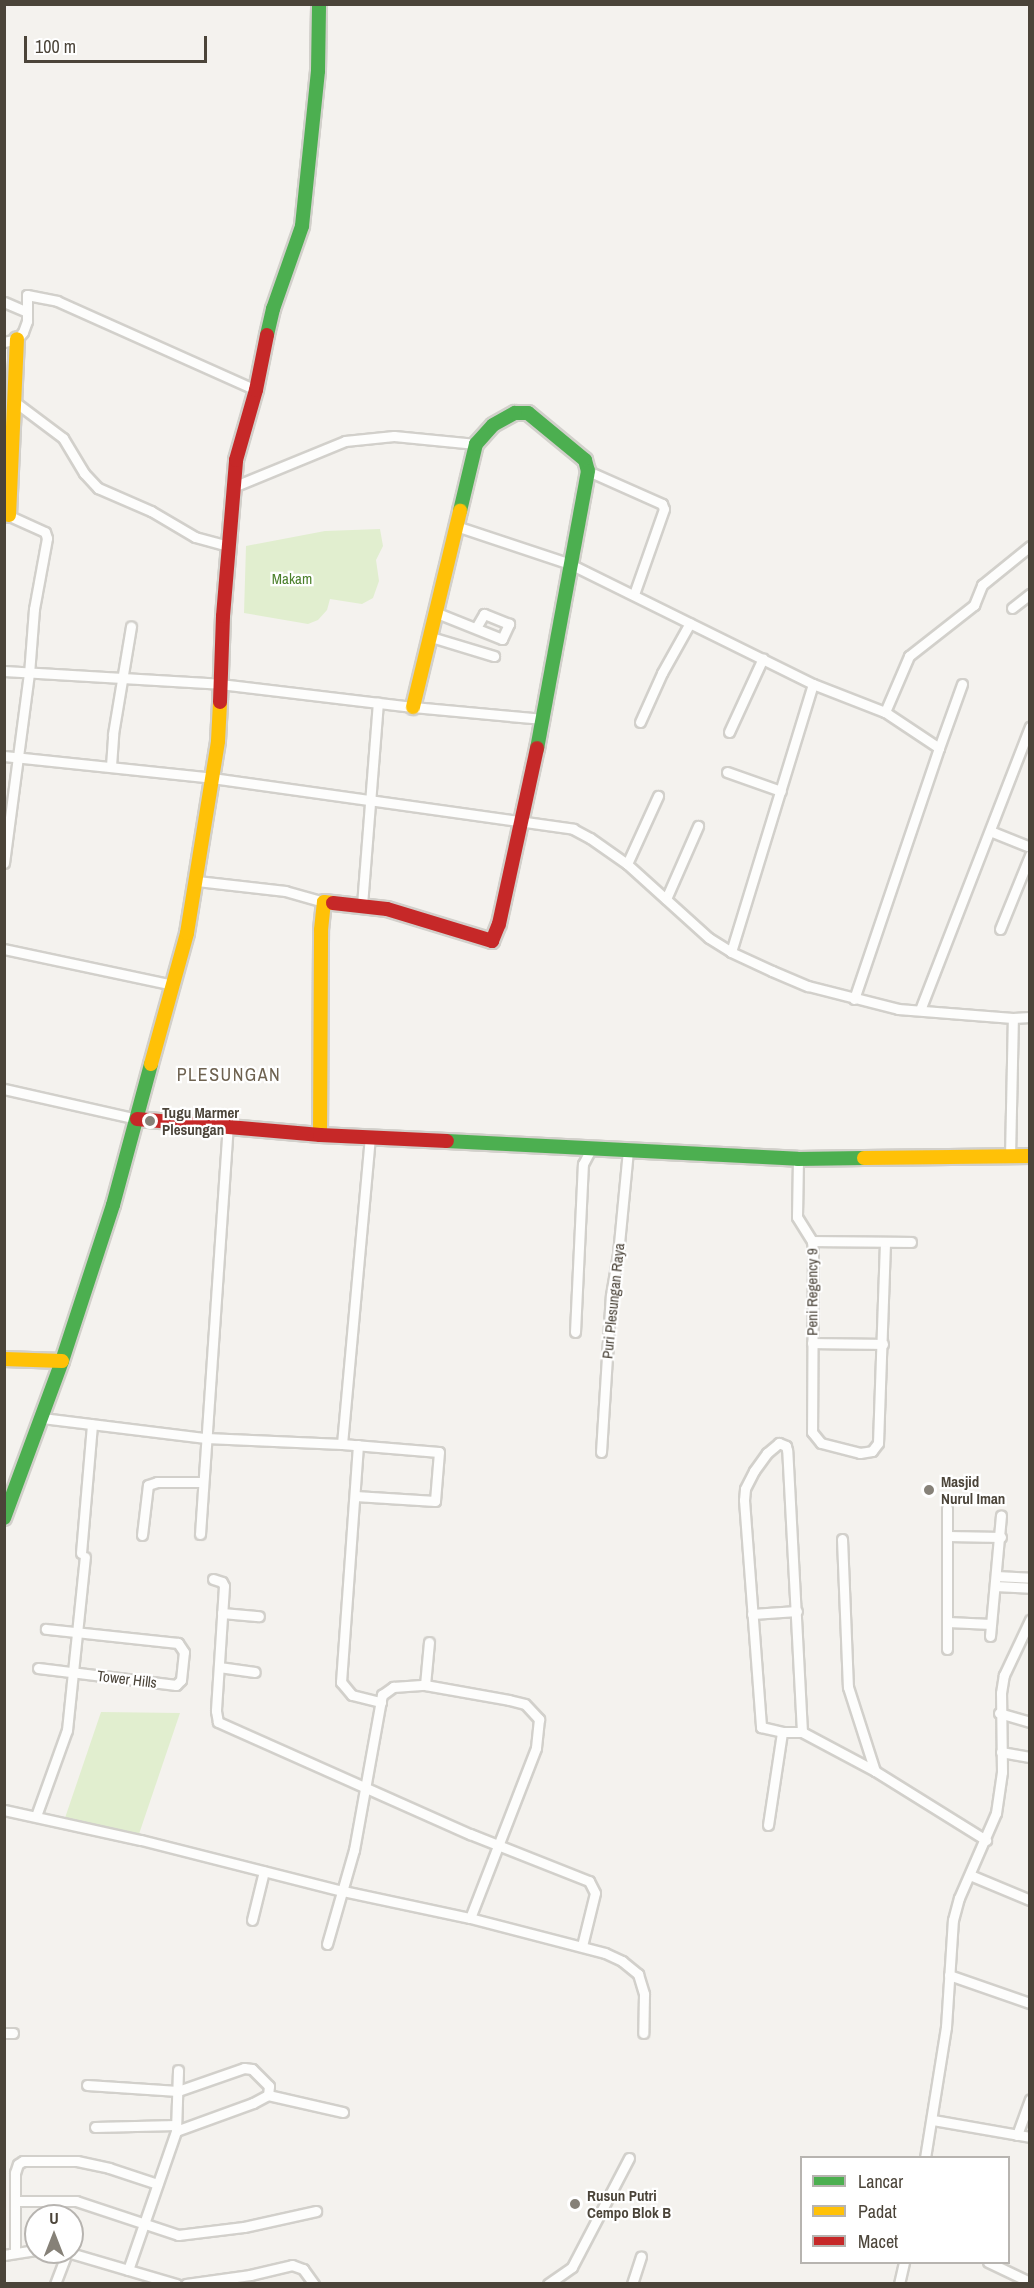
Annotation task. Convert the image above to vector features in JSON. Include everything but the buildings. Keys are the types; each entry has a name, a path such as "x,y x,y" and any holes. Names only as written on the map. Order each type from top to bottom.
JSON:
{"street":[{"path":"4,1518 62,1361 113,1205 174,985 197,881 218,741 228,546 236,460 256,390 263,348 275,300 302,226 318,71 319,4"},
{"path":"4,863 29,674 34,609 47,538 45,532 7,514 15,402 11,340 23,332 27,312 27,295 57,301 256,390"},
{"path":"4,302 27,312"},
{"path":"15,402 63,438 84,473 98,488 151,511 195,537 228,546"},
{"path":"197,881 285,891 324,902 387,909 492,941 504,907 523,821 588,471 585,460 579,453 528,413 515,413 494,425 476,444 413,707"},
{"path":"233,487 345,441 394,436 476,444"},
{"path":"588,471 662,504 664,508 634,594"},
{"path":"456,526 570,564 813,684 885,712 939,748"},
{"path":"885,712 909,656 974,605 982,585 1029,546"},
{"path":"1012,608 1029,594"},
{"path":"437,613 476,628"},
{"path":"640,722 662,673 690,623"},
{"path":"111,766 113,734 131,626"},
{"path":"431,637 494,656"},
{"path":"729,732 763,658"},
{"path":"4,671 220,684 413,707 543,719"},
{"path":"731,952 813,684"},
{"path":"854,999 962,684"},
{"path":"362,905 378,703"},
{"path":"920,1011 1029,727"},
{"path":"4,756 212,778 573,829 627,864 710,938 731,952 808,986 898,1009 1013,1018 1029,1017"},
{"path":"727,772 781,791"},
{"path":"627,864 658,796"},
{"path":"666,899 698,826"},
{"path":"990,831 1029,847"},
{"path":"1000,929 1029,855"},
{"path":"320,1135 321,930 324,902"},
{"path":"4,949 174,985"},
{"path":"1010,1157 1013,1018"},
{"path":"4,1089 137,1119 320,1135 798,1159 1029,1156"},
{"path":"200,1534 228,1128"},
{"path":"342,1444 370,1136"},
{"path":"575,1332 583,1164 591,1149"},
{"name":"Puri Plesungan Raya","path":"601,1452 611,1287 618,1254 628,1150"},
{"name":"Peni Regency 9","path":"798,1159 797,1217 812,1240 811,1424 814,1437 821,1443 860,1453 872,1451 879,1443 885,1242"},
{"name":"Peni Regency 9","path":"812,1240 911,1242"},
{"name":"Peni Regency 9","path":"812,1343 883,1344"},
{"path":"4,1359 62,1361"},
{"path":"42,1418 206,1438 435,1451 440,1457 435,1501 355,1496"},
{"path":"36,1816 64,1744 83,1555 93,1424"},
{"path":"802,1732 787,1450 786,1446 779,1443 760,1460 745,1489 744,1500 760,1722 764,1730 802,1732 875,1771 986,1840"},
{"path":"358,1445 341,1682 352,1695 381,1702"},
{"path":"142,1534 148,1485 157,1482 203,1482"},
{"path":"947,1508 947,1649"},
{"path":"990,1636 1001,1537 1001,1516"},
{"path":"948,1536 1001,1537"},
{"path":"842,1539 848,1687 875,1771"},
{"path":"996,1581 1029,1578"},
{"path":"213,1579 224,1584 216,1716 218,1722 365,1789 589,1881 595,1893 582,1946"},
{"path":"996,1581 1029,1588"},
{"path":"752,1614 797,1611"},
{"path":"222,1613 259,1616"},
{"path":"925,2156 933,2120 946,2027 953,1920 986,1840 1000,1794 999,1713 1004,1675 1027,1634 1029,1620"},
{"path":"948,1622 991,1624"},
{"name":"Tower Hills","path":"38,1668 176,1685 181,1680 183,1648 173,1641 46,1629"},
{"path":"425,1685 429,1642"},
{"path":"219,1667 255,1672"},
{"path":"327,1944 354,1850 382,1695 393,1687 425,1685 525,1704 539,1719 536,1748 470,1918"},
{"path":"999,1713 1029,1722"},
{"path":"768,1825 782,1732"},
{"path":"1001,1752 1029,1757"},
{"path":"4,1810 582,1946 622,1960 638,1974 644,1994 644,2033"},
{"path":"252,1920 264,1871"},
{"path":"970,1875 1029,1900"},
{"path":"949,1975 1029,2003"},
{"path":"87,2085 178,2091 244,2068 252,2069 267,2082 268,2095"},
{"path":"128,2270 176,2128 178,2070"},
{"path":"95,2127 176,2128 253,2103 268,2095 343,2112"},
{"path":"1017,2134 1029,2099"},
{"path":"933,2120 1029,2137"},
{"path":"549,2283 572,2267 629,2158"},
{"path":"15,2252 16,2167 25,2160 77,2161 109,2168 157,2184"},
{"path":"15,2201 76,2201 178,2235 244,2227 316,2211"},
{"path":"4,2256 24,2251"},
{"path":"632,2283 641,2256"},
{"path":"84,2257 176,2283"},
{"path":"55,2283 62,2264"},
{"path":"899,2283 904,2264"},
{"path":"992,2264 1029,2282"},
{"path":"186,2283 247,2279 292,2265 303,2269 314,2283"}],"green space":[{"name":"Makam","path":"380,529 383,546 376,560 379,581 373,598 362,604 330,599 327,610 318,620 308,624 244,613 246,546 325,531"},
{"path":"101,1712 180,1713 138,1837 65,1818"}],"traffic: fast":[{"path":"267,335 273,309 302,226 318,71 319,4"},
{"path":"460,511 476,444 493,425 515,413 528,413 585,460 588,471 537,748"},
{"path":"4,1518 62,1361 113,1205 151,1064"},
{"path":"447,1141 798,1159 864,1158"}],"traffic: slow":[{"path":"9,515 17,339"},
{"path":"413,707 460,511"},
{"path":"151,1064 187,933 218,741 220,702"},
{"path":"320,1135 321,930 324,902 333,903"},
{"path":"864,1158 1030,1156"},
{"path":"4,1359 62,1361"}],"traffic: jam":[{"path":"220,702 223,616 236,460 256,390 267,335"},
{"path":"333,903 387,909 492,941 499,924 537,748"},
{"path":"137,1119 320,1135 447,1141"}],"place":[{"name":"Tugu Marmer Plesungan","path":"150,1121"},
{"name":"Masjid Nurul Iman","path":"929,1490"},
{"name":"Rusun Putri Cempo Blok B","path":"575,2204"}],"district":[{"name":"PLESUNGAN","path":"229,1075"}]}
